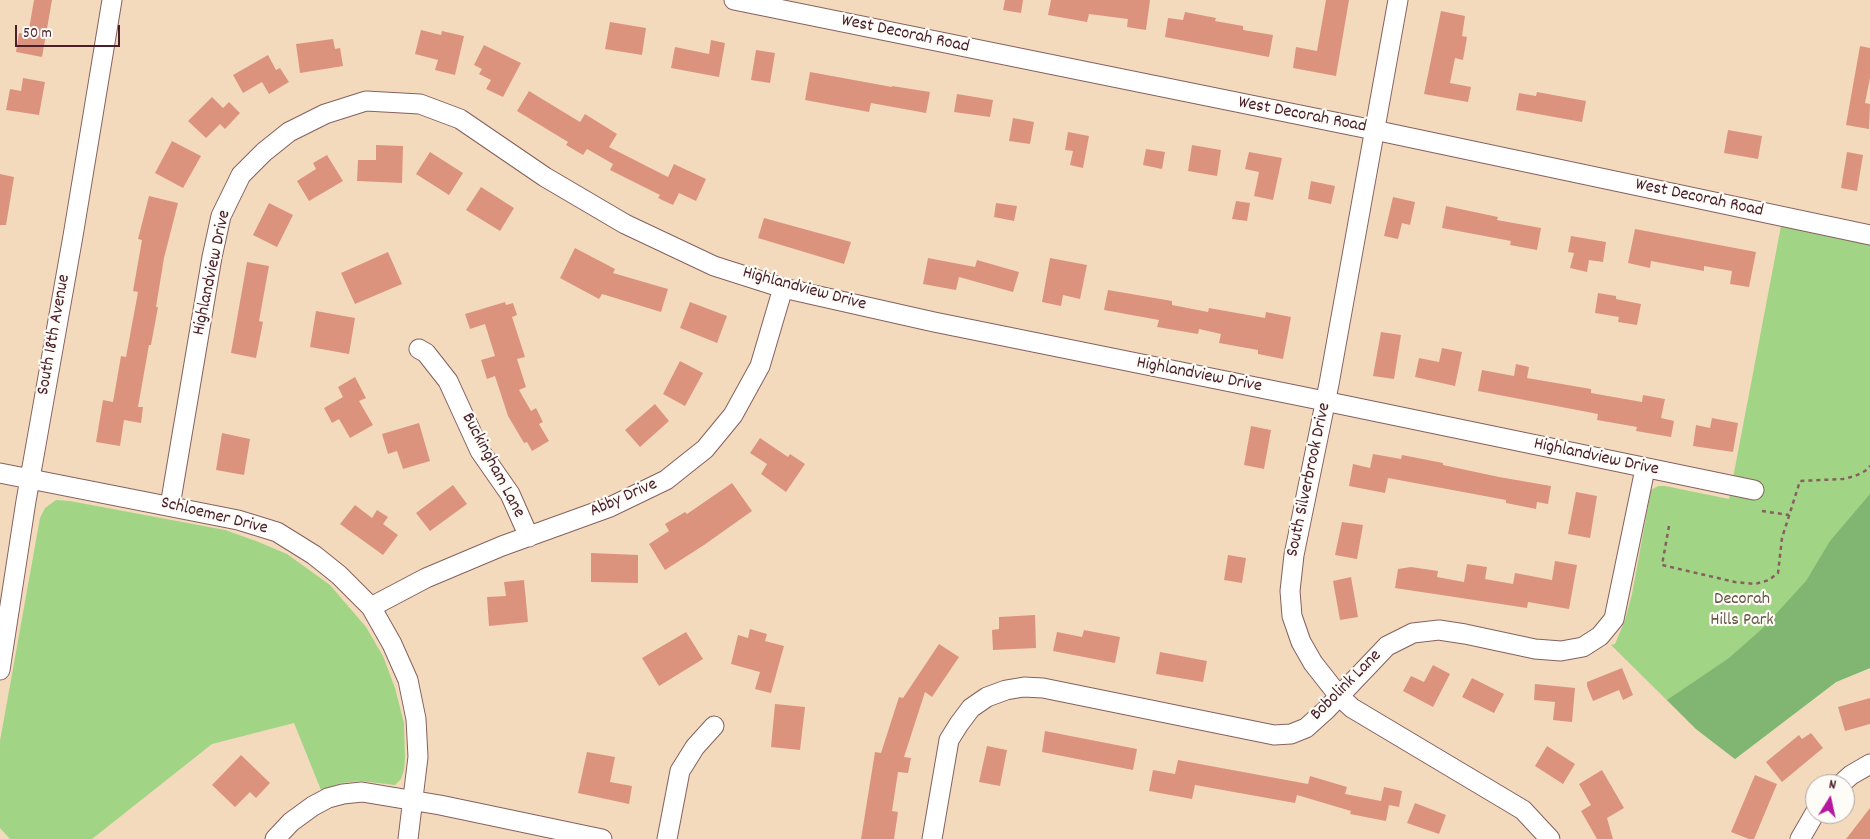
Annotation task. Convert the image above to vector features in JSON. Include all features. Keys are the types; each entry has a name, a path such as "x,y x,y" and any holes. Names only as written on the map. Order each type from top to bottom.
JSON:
{"street":[{"name":"South 18th Avenue","path":"0,670 30,478 112,0"},
{"name":"West Decorah Road","path":"734,0 1374,130 1870,234"},
{"name":"South Silverbrook Drive","path":"1398,0 1326,402 1294,555 1290,592 1292,616 1301,642 1314,663 1339,696 1352,708 1522,810 1550,839"},
{"name":"Highlandview Drive","path":"170,506 210,267 221,216 241,175 264,152 289,132 325,114 366,100 420,104 460,119 545,178 625,224 714,266 783,288 934,322 1754,490"},
{"name":"Abby Drive","path":"371,608 426,578 610,507 666,480 705,449 733,415 760,366 783,288"},
{"name":"Buckingham Lane","path":"419,349 426,353 448,381 480,451 510,494 529,537"},
{"name":"Bobolink Lane","path":"932,839 950,740 971,708 987,697 1006,690 1024,687 1043,688 1274,735 1291,734 1306,728 1326,710 1387,646 1413,632 1439,630 1535,649 1561,651 1583,647 1600,636 1614,619 1645,469"},
{"name":"Schloemer Drive","path":"0,474 30,478 238,520 277,532 314,555 333,570 371,608 392,644 408,680 416,719 418,757 408,839"},
{"path":"667,839 680,770 695,747 714,726"},
{"path":"1853,774 1870,764"},
{"path":"275,839 292,822 313,806 328,798 362,792 413,800 602,839"},
{"path":"1800,839 1808,824"}],"path":[{"path":"1669,526 1662,565 1735,582 1755,584 1769,580 1778,573 1782,538 1800,481 1843,479 1860,474 1870,466"},
{"path":"1762,510 1789,516"}],"green space":[{"name":"Decorah Hills Park","path":"1781,226 1870,244 1870,668 1836,682 1735,759 1696,729 1611,645 1615,644 1625,620 1632,594 1651,490 1658,486 1665,486 1729,499"},
{"path":"1870,494 1870,668 1836,682 1735,759 1696,729 1667,700 1729,658 1763,628 1806,581 1830,541"},
{"path":"56,500 225,530 287,554 330,585 366,627 383,656 395,688 404,723 405,758 401,779 395,785 361,781 342,783 321,790 294,723 212,744 92,839 10,839 0,828 0,741 40,518 45,508"}],"building":[{"path":"34,0 52,0 42,57 16,52 19,33 28,35"},
{"path":"1005,0 1023,0 1021,13 1003,10"},
{"path":"1051,0 1150,0 1146,30 1127,27 1128,19 1089,14 1087,22 1048,15"},
{"path":"1326,0 1349,0 1336,76 1293,68 1296,47 1317,51"},
{"path":"1441,11 1465,16 1462,36 1467,37 1463,60 1455,58 1450,83 1471,87 1468,102 1424,94"},
{"path":"1185,12 1216,18 1215,21 1243,26 1243,30 1273,35 1269,57 1165,37 1168,18 1183,20"},
{"path":"610,22 646,28 642,55 605,49"},
{"path":"421,30 441,35 442,31 464,36 455,75 435,70 438,60 415,54"},
{"path":"333,39 335,49 340,48 343,66 300,73 296,44"},
{"path":"711,40 725,43 719,77 671,68 675,47 709,54"},
{"path":"484,45 521,63 503,97 486,89 491,80 479,74 482,69 474,65"},
{"path":"1860,46 1870,48 1870,78 1865,103 1870,104 1869,129 1846,125"},
{"path":"756,50 775,53 770,83 751,80"},
{"path":"268,55 276,70 280,68 289,82 269,94 262,82 243,93 233,75"},
{"path":"810,72 930,92 926,113 871,103 869,112 805,100"},
{"path":"23,78 45,82 39,115 6,110 10,89 21,91"},
{"path":"529,91 580,122 585,114 617,134 609,147 668,177 674,164 706,179 696,201 679,193 673,205 658,198 660,195 610,170 613,164 587,149 583,155 566,145 568,142 517,111"},
{"path":"1537,92 1586,101 1582,122 1516,110 1519,93 1536,96"},
{"path":"957,94 993,100 990,117 954,112"},
{"path":"212,97 223,108 229,102 240,113 225,129 220,124 206,138 188,121"},
{"path":"1013,118 1034,122 1030,144 1009,141"},
{"path":"1728,130 1762,136 1758,159 1724,153"},
{"path":"1068,132 1089,136 1083,168 1070,165 1073,151 1065,150"},
{"path":"172,141 201,156 183,188 155,173"},
{"path":"376,145 403,146 402,183 357,181 358,160 376,160"},
{"path":"1192,145 1221,150 1217,176 1188,171"},
{"path":"1146,149 1165,152 1162,169 1143,165"},
{"path":"430,152 463,173 449,195 416,174"},
{"path":"1249,152 1282,158 1273,200 1254,196 1259,172 1245,169"},
{"path":"1847,152 1863,155 1857,191 1841,188"},
{"path":"327,155 343,181 309,201 297,181 316,169 313,163"},
{"path":"0,174 14,177 6,225 0,225"},
{"path":"1311,181 1335,186 1331,204 1308,199"},
{"path":"481,187 514,208 500,231 466,210"},
{"path":"149,196 178,203 164,258 156,307 158,307 138,407 143,407 141,423 124,420 120,446 96,442 103,400 113,402 121,356 126,357 138,292 133,291 142,240 138,239"},
{"path":"1393,197 1415,202 1410,225 1402,223 1398,239 1384,236"},
{"path":"1236,201 1250,203 1247,221 1232,219"},
{"path":"269,203 293,215 277,247 253,235"},
{"path":"996,203 1017,206 1014,221 994,217"},
{"path":"1446,206 1498,217 1497,220 1541,228 1537,250 1510,245 1511,241 1442,228"},
{"path":"764,218 851,242 844,264 758,238"},
{"path":"1635,229 1756,252 1749,287 1730,284 1732,271 1704,266 1704,271 1651,261 1650,268 1628,263"},
{"path":"1571,236 1606,242 1603,262 1589,260 1587,272 1570,268 1574,253 1568,252"},
{"path":"575,248 615,269 613,273 668,289 661,312 602,294 599,299 560,278"},
{"path":"388,252 402,284 355,304 341,273"},
{"path":"928,258 975,267 977,260 1019,272 1013,292 959,277 956,290 923,284"},
{"path":"1050,258 1087,265 1080,299 1063,295 1061,306 1042,302"},
{"path":"247,262 269,266 259,321 263,322 256,358 231,353"},
{"path":"1108,290 1172,301 1172,305 1208,312 1209,308 1265,318 1266,312 1291,317 1283,359 1258,354 1258,350 1219,343 1221,334 1199,329 1198,334 1157,327 1159,320 1104,310"},
{"path":"1598,293 1616,296 1616,299 1641,304 1637,325 1618,322 1619,317 1595,313"},
{"path":"505,302 506,305 513,303 517,315 512,317 525,357 517,359 526,387 519,390 531,411 536,408 543,422 539,424 549,441 532,451 527,442 524,443 508,416 495,376 487,379 481,360 495,356 485,324 470,329 465,314"},
{"path":"690,302 727,316 717,343 680,328"},
{"path":"316,311 355,318 349,354 310,347"},
{"path":"1381,332 1401,335 1394,379 1373,376"},
{"path":"1442,348 1462,352 1455,386 1415,377 1419,358 1439,362"},
{"path":"680,361 703,373 685,406 663,394"},
{"path":"1516,364 1529,367 1527,378 1591,389 1591,393 1642,402 1643,395 1665,399 1661,418 1674,421 1671,437 1636,431 1637,427 1597,420 1598,414 1478,391 1482,370 1514,376"},
{"path":"355,377 366,398 359,401 373,425 350,438 339,419 332,423 324,408 343,397 338,387"},
{"path":"655,404 669,421 640,447 625,430"},
{"path":"1712,418 1738,423 1733,452 1693,446 1696,425 1710,428"},
{"path":"419,423 430,461 403,469 397,451 388,454 382,434"},
{"path":"1251,426 1271,430 1264,469 1244,465"},
{"path":"222,433 250,439 244,475 216,470"},
{"path":"760,438 788,457 790,454 805,464 786,492 761,474 767,464 750,453"},
{"path":"1373,454 1401,459 1402,455 1499,477 1551,486 1548,504 1537,502 1536,509 1506,503 1506,500 1388,478 1385,493 1349,486 1353,464 1370,468"},
{"path":"732,483 752,511 665,570 649,544 669,531 665,524 685,512 687,514"},
{"path":"453,485 467,504 430,531 416,513"},
{"path":"1576,492 1597,496 1590,538 1568,534"},
{"path":"355,505 372,518 377,510 388,517 383,524 398,535 383,555 340,524"},
{"path":"1342,522 1363,525 1357,559 1335,555"},
{"path":"591,553 638,555 638,583 591,582"},
{"path":"1228,555 1246,558 1242,583 1224,580"},
{"path":"1555,561 1577,565 1569,609 1528,602 1527,608 1395,588 1398,569 1411,567 1438,571 1437,577 1464,582 1467,564 1487,567 1485,579 1513,584 1515,573 1552,580"},
{"path":"1351,577 1358,617 1340,620 1333,581"},
{"path":"524,580 528,622 489,626 487,597 506,596 504,582"},
{"path":"1035,615 1036,648 993,650 992,630 999,629 999,617"},
{"path":"750,629 767,634 765,641 784,646 771,693 755,689 760,672 731,664 738,635 748,638"},
{"path":"1084,630 1120,637 1115,663 1053,651 1057,632 1082,637"},
{"path":"686,632 703,659 659,686 642,658"},
{"path":"939,644 959,657 932,697 925,692 904,757 911,758 908,773 898,772 892,811 898,812 894,839 861,839 875,752 881,753 899,697 903,698"},
{"path":"1160,652 1207,661 1203,682 1156,674"},
{"path":"1433,665 1450,674 1433,707 1403,691 1411,676 1424,682"},
{"path":"1622,668 1633,695 1623,700 1619,690 1593,701 1587,682"},
{"path":"1472,678 1504,694 1494,713 1462,697"},
{"path":"1535,684 1575,688 1572,722 1553,720 1555,702 1534,700"},
{"path":"1870,698 1870,724 1845,731 1838,707"},
{"path":"775,704 805,707 800,750 771,747"},
{"path":"1045,731 1137,749 1133,770 1042,752"},
{"path":"1811,733 1823,748 1782,782 1766,762 1799,735 1802,739"},
{"path":"987,746 1007,750 1000,786 979,782"},
{"path":"1547,746 1575,764 1563,784 1535,766"},
{"path":"587,752 615,757 610,782 632,786 629,804 578,793"},
{"path":"241,755 270,783 256,798 250,792 235,807 212,785"},
{"path":"1178,760 1308,784 1310,776 1347,787 1345,794 1381,801 1384,787 1402,791 1399,807 1389,805 1386,821 1350,814 1351,811 1297,795 1295,803 1195,785 1192,799 1149,791 1153,770 1175,774"},
{"path":"1602,770 1624,808 1607,818 1613,839 1597,839 1581,811 1591,805 1579,784"},
{"path":"1755,775 1777,784 1754,839 1749,839 1731,832"},
{"path":"1415,803 1446,815 1439,834 1407,823"},
{"path":"1870,808 1870,839 1846,839"}]}
